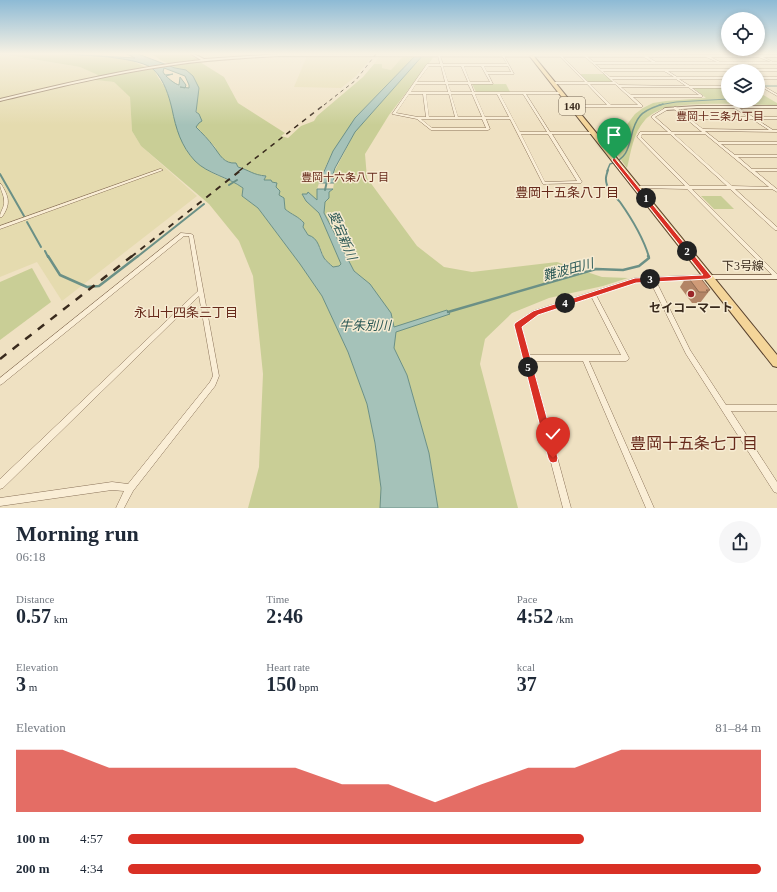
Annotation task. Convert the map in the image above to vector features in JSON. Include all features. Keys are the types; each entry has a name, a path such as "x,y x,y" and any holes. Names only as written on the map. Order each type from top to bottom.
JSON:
{"main road":[{"name":"140","path":"550,78 777,364"}],"street":[{"path":"0,100 98,78"},
{"path":"419,78 394,114 418,118 510,118"},
{"path":"446,78 457,118"},
{"path":"418,118 431,129 488,129 468,78"},
{"path":"415,83 492,83 489,78"},
{"path":"583,78 610,106"},
{"path":"610,78 721,78"},
{"path":"572,106 641,106 610,78"},
{"path":"630,96 702,96 677,78"},
{"path":"619,86 726,87 713,78"},
{"path":"765,78 777,78"},
{"path":"554,83 616,83"},
{"path":"765,89 777,95"},
{"path":"408,93 562,94"},
{"path":"424,93 428,118"},
{"path":"498,93 544,183 580,182 524,93"},
{"path":"721,107 666,109 653,117 777,229"},
{"path":"765,107 777,107"},
{"path":"675,108 775,188"},
{"path":"737,108 777,134"},
{"path":"687,118 777,118"},
{"path":"776,278 639,136 640,133 777,131"},
{"path":"518,133 594,133"},
{"path":"718,143 777,143"},
{"path":"734,156 777,156"},
{"path":"0,228 161,170"},
{"path":"752,170 777,170"},
{"path":"0,185 8,201 6,208 0,216"},
{"path":"637,187 775,188"},
{"path":"0,382 183,234 191,235 216,376 213,384 130,488 120,508"},
{"path":"567,508 518,325 535,313 635,280 708,277"},
{"name":"下3号線","path":"708,277 776,278"},
{"path":"652,279 688,352 777,489"},
{"path":"0,485 200,292"},
{"path":"526,358 626,358 593,294"},
{"path":"585,358 650,508"},
{"path":"725,408 777,408"},
{"path":"0,502 112,486 130,488"}],"shaded area":[{"path":"0,78 98,78 97,80 114,82 130,96 132,131 141,146 197,196 62,301 37,262 0,277"},
{"path":"298,78 354,78 341,88 294,87"}],"green space":[{"path":"97,78 158,78 168,92 180,137 190,155 197,163 207,170 243,188 242,196 258,208 322,296 348,352 367,404 375,443 381,488 380,508 248,508 259,467 263,374 253,276 239,241 209,204 141,146 132,131 130,97 114,82 96,80"},
{"path":"186,78 224,78 238,103 285,133 281,136 288,138 301,126 314,121 317,116 362,78 394,78 355,118 333,151 317,189 317,201 308,192 307,194 302,194 306,201 319,213 341,264 333,267 324,258 320,247 308,235 303,227 304,223 285,209 284,198 279,195 276,187 272,183 264,180 266,176 252,174 245,169 231,164 219,156 215,147 196,126 199,123 196,106 198,94"},
{"path":"403,78 418,78 389,115 365,154 367,178 417,246 444,267 472,272 557,262 602,277 628,278 603,286 549,298 512,313 485,339 480,364 518,508 438,508 429,453 407,375 394,348 395,332 370,284 354,271 324,213 325,201 329,192 333,189 333,174 355,132"},
{"path":"583,78 610,78 616,83 588,83"},
{"path":"472,84 506,84 510,92 476,92"},
{"path":"692,87 721,87 721,104 666,108 652,114 647,118 641,125 633,143 627,168 613,149 618,146 622,131 635,114 643,108 653,103 706,98"},
{"path":"765,96 777,103 777,105 765,105"},
{"path":"701,196 721,196 734,209 714,209"},
{"path":"32,268 51,302 0,340 0,282"}],"water":[{"name":"牛朱別川","path":"161,78 168,78 179,85 181,78 186,85 185,88 189,88 186,78 194,78 199,88 196,112 199,114 202,121 196,127 225,160 236,163 238,167 254,174 266,176 264,180 271,180 272,182 277,183 276,187 280,191 279,195 284,198 285,209 304,223 303,227 308,235 312,236 317,241 324,258 333,267 341,264 319,213 306,201 302,194 307,194 308,192 317,200 317,189 333,189 329,192 329,198 325,202 324,213 354,271 370,284 391,313 394,327 447,310 450,314 396,332 394,348 407,375 429,453 438,508 380,508 381,488 375,443 367,404 348,352 322,296 258,208 242,196 243,188 206,169 195,161 190,155 180,137 166,88"},
{"path":"394,78 403,78 355,132 335,168 333,174 334,183 319,183 333,151 355,118"}],"building":[{"path":"687,276 699,276 710,290 706,290 708,292 699,292"}],"waterway":[{"name":"難波田川","path":"765,86 777,86"},
{"name":"難波田川","path":"662,105 676,102 721,99"},
{"name":"難波田川","path":"607,171 610,164 618,161 624,156 630,143 633,129 640,116 648,110 662,105"},
{"name":"難波田川","path":"608,170 606,176 608,188 620,202 633,222 644,242 649,257"},
{"path":"0,174 24,216"},
{"path":"229,185 237,180"},
{"name":"愛宕新川","path":"325,190 327,181"},
{"path":"137,257 204,204"},
{"path":"27,222 41,247"},
{"path":"45,251 48,257"},
{"path":"48,256 60,275 87,287 99,286 138,256"},
{"name":"難波田川","path":"448,312 596,269 623,270 639,266 649,258 648,256"}],"railway":[{"path":"324,105 358,78"},
{"path":"239,171 325,104"},
{"path":"131,257 241,170"},
{"path":"0,359 132,256"}],"place":[{"name":"セイコーマート","path":"691,294"}],"district":[{"name":"豊岡十三条九丁目","path":"720,116"},
{"name":"豊岡十六条八丁目","path":"345,177"},
{"name":"豊岡十五条八丁目","path":"567,192"},
{"name":"永山十四条三丁目","path":"186,312"},
{"name":"豊岡十五条七丁目","path":"694,443"}],"route":[{"path":"553,458 518,325 535,313 635,280 708,277 614,159"}]}
